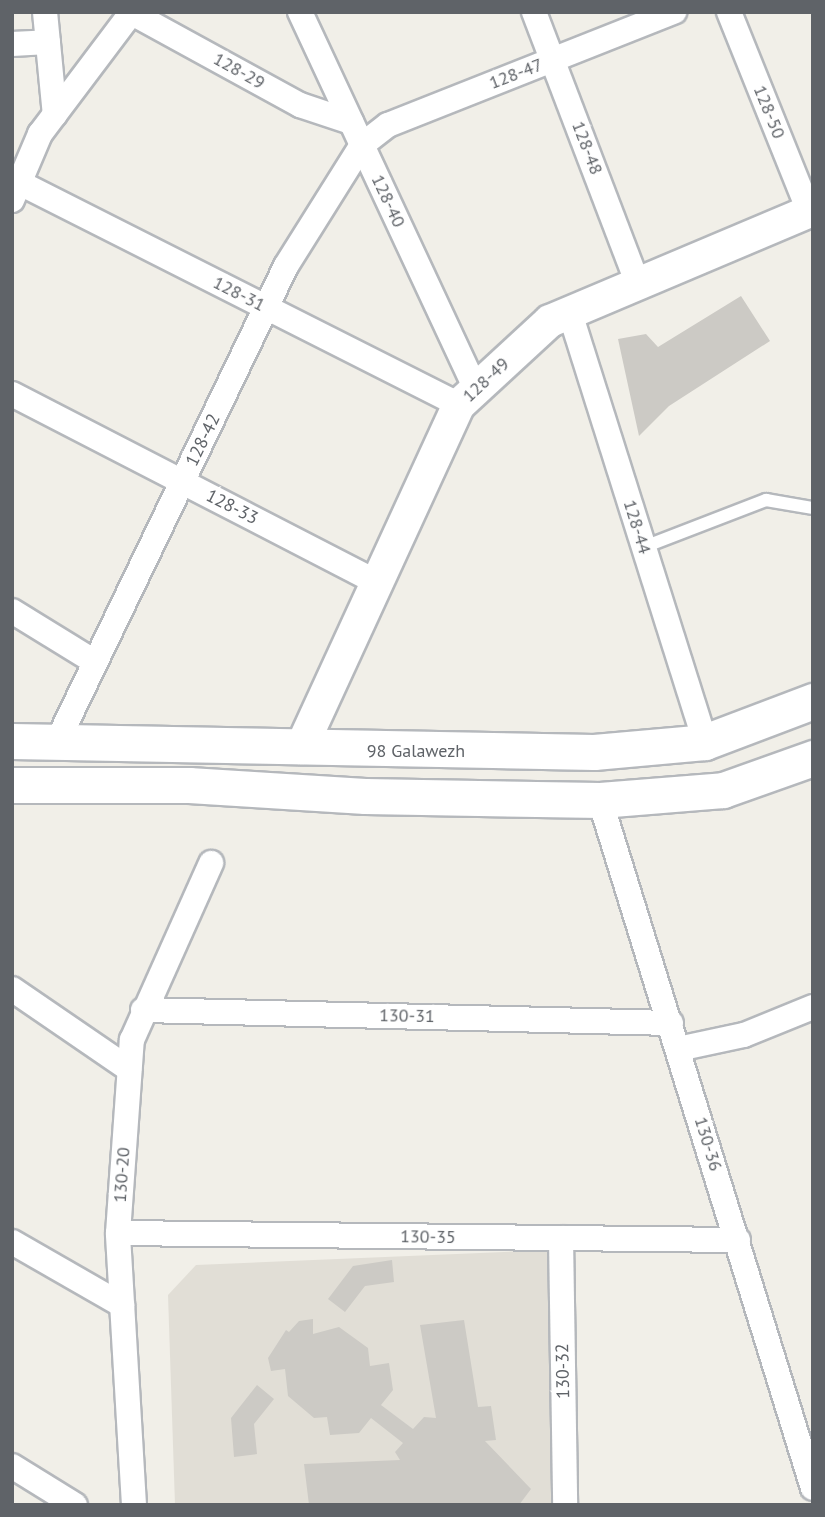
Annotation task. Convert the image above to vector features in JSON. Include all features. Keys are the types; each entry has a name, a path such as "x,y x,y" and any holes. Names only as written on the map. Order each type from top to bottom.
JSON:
{"main road":[{"name":"98 Galawezh","path":"12,741 367,750 594,751 705,742 813,701"},
{"path":"365,796 367,750"},
{"path":"12,785 189,785 365,796 600,800 723,790 813,758"}],"street":[{"path":"12,156 48,125 46,12"},
{"path":"16,191 48,125 132,12"},
{"name":"128-29","path":"132,12 300,105 351,122"},
{"name":"128-40","path":"300,12 362,145 467,397"},
{"name":"128-48","path":"534,12 638,284"},
{"name":"128-47","path":"362,145 388,125 674,12"},
{"name":"128-50","path":"729,12 811,210"},
{"path":"12,44 48,42"},
{"name":"128-42","path":"57,741 286,266 362,145"},
{"name":"128-31","path":"16,191 266,308 467,397"},
{"name":"128-49","path":"301,748 377,582 467,397 550,321 811,210"},
{"name":"128-44","path":"570,313 705,742"},
{"name":"128-33","path":"12,394 377,582"},
{"path":"12,611 95,662"},
{"name":"130-36","path":"600,800 813,1488"},
{"name":"130-20","path":"134,1505 118,1233 129,1069 143,1010 211,863"},
{"path":"12,989 129,1069"},
{"path":"678,1049 744,1035 813,1007"},
{"name":"130-31","path":"143,1010 671,1023"},
{"name":"130-35","path":"118,1233 738,1240"},
{"name":"130-32","path":"561,1238 565,1505"},
{"path":"12,1242 122,1305"},
{"path":"12,1466 75,1505"}],"lane":[{"path":"644,547 766,500 813,508"}],"shaded area":[{"path":"549,1250 553,1505 175,1505 168,1295 196,1265"}],"building":[{"path":"741,296 770,341 669,406 639,436 618,339 646,334 658,347"},
{"path":"392,1260 394,1282 365,1286 345,1312 328,1299 353,1266"},
{"path":"313,1319 313,1334 339,1327 368,1348 370,1366 389,1363 393,1390 381,1405 413,1429 424,1417 436,1418 420,1325 464,1320 478,1407 491,1406 496,1440 485,1441 531,1489 519,1505 309,1505 304,1464 400,1460 395,1452 403,1443 371,1418 359,1433 330,1435 327,1417 314,1418 288,1396 285,1369 271,1371 268,1358 286,1330 289,1332 299,1321"},
{"path":"257,1385 274,1399 254,1424 257,1454 234,1457 231,1418"}]}
